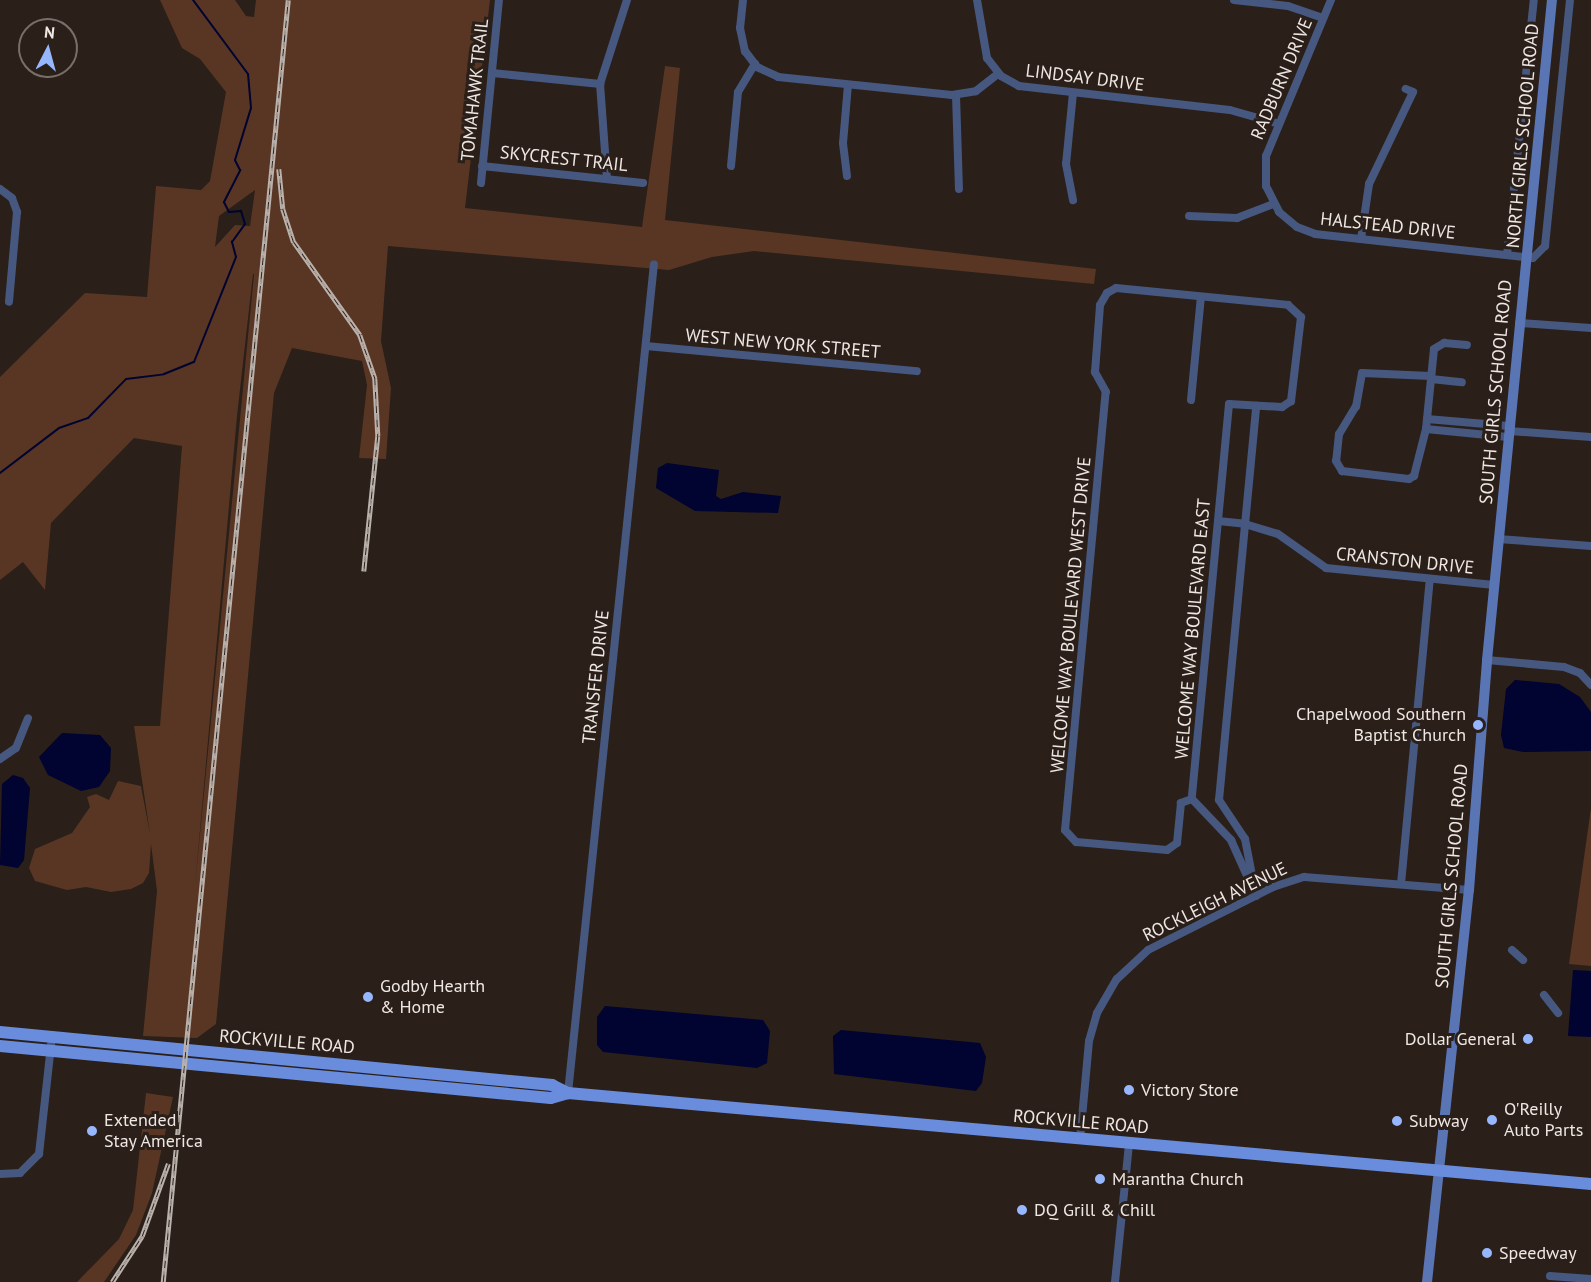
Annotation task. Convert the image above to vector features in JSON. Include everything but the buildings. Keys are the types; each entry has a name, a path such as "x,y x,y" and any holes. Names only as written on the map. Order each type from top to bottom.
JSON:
{"main road":[{"name":"NORTH GIRLS SCHOOL ROAD","path":"1525,257 1552,0"},
{"name":"SOUTH GIRLS SCHOOL ROAD","path":"1427,1282 1441,1173 1469,890 1487,660 1525,257"},
{"name":"ROCKVILLE ROAD","path":"0,1032 552,1084 568,1093"},
{"name":"ROCKVILLE ROAD","path":"0,1046 551,1098 568,1093 1441,1173 1591,1184"}],"street":[{"name":"TOMAHAWK TRAIL","path":"481,183 499,0"},
{"path":"607,179 600,84 626,2 617,0"},
{"path":"731,166 739,89 755,64 741,38 743,0"},
{"path":"977,0 984,48 998,74"},
{"path":"1234,0 1288,6 1323,18"},
{"name":"RADBURN DRIVE","path":"1273,204 1267,189 1264,166 1279,124 1331,0"},
{"name":"NORTH GIRLS SCHOOL ROAD","path":"1508,255 1534,0"},
{"name":"NORTH GIRLS SCHOOL ROAD","path":"1525,257 1540,255 1545,246 1570,0"},
{"name":"LINDSAY DRIVE","path":"755,64 778,77 956,95 976,91 998,74 1019,86 1230,110 1279,124"},
{"path":"492,73 600,84"},
{"path":"847,176 843,143 849,85"},
{"path":"1361,239 1368,187 1413,92 1406,89"},
{"path":"1073,93 1066,164 1073,200"},
{"path":"956,95 959,189"},
{"name":"SKYCREST TRAIL","path":"482,166 643,183"},
{"path":"0,189 14,201 17,212 9,302"},
{"path":"1189,216 1237,218 1273,204"},
{"name":"HALSTEAD DRIVE","path":"1273,204 1286,220 1306,231 1525,257"},
{"name":"TRANSFER DRIVE","path":"568,1093 654,264"},
{"name":"WELCOME WAY BOULEVARD WEST DRIVE","path":"1173,848 1070,839 1065,830 1106,392 1097,382 1095,370 1100,305 1107,293 1118,288 1201,297"},
{"path":"1191,400 1201,297 1291,306 1299,311 1293,397 1284,407 1256,406 1220,800 1245,839 1256,896"},
{"path":"1519,323 1591,328"},
{"path":"1462,382 1431,378 1362,373 1356,406 1339,434 1336,461 1342,471 1409,479 1418,469 1421,438 1426,429 1431,378 1437,345 1467,345"},
{"name":"WEST NEW YORK STREET","path":"646,346 917,371"},
{"name":"WELCOME WAY BOULEVARD EAST","path":"1173,848 1181,805 1192,799 1229,404 1256,406"},
{"path":"1427,419 1509,431"},
{"path":"1426,429 1509,431 1591,437"},
{"name":"CRANSTON DRIVE","path":"1218,521 1245,524 1278,534 1326,568 1494,585"},
{"path":"1498,539 1591,546"},
{"path":"1401,884 1430,579"},
{"path":"1487,660 1564,667 1580,673 1591,685"},
{"path":"0,759 16,748 28,718"},
{"path":"1192,799 1231,840 1256,896"},
{"name":"ROCKLEIGH AVENUE","path":"1080,1140 1090,1035 1111,986 1148,950 1256,896 1304,877 1469,890"},
{"path":"1512,950 1523,960"},
{"path":"1544,995 1558,1013"},
{"path":"0,1174 20,1173 39,1154 52,1037"},
{"path":"1114,1282 1129,1144"},
{"path":"1550,1276 1591,1279"}],"shaded area":[{"path":"160,0 235,0 246,16 254,17 256,0 490,0 465,208 642,227 665,66 680,68 665,220 1096,269 1094,284 754,251 712,257 669,270 388,246 381,341 391,388 386,459 359,458 367,385 362,361 292,348 274,393 216,1024 197,1038 143,1036 157,891 151,844 149,873 143,883 131,889 111,892 86,887 67,890 35,881 29,868 35,849 72,833 90,807 87,797 96,794 109,800 118,781 141,786 150,834 134,726 160,726 182,446 134,438 51,523 45,590 23,562 0,580 0,377 85,293 147,297 156,186 201,190 210,181 226,92 200,59 182,48","holes":["255,190 250,226 235,225 215,247 219,216","254,274 195,886 237,416"]},
{"path":"667,463 719,470 716,496 721,499 743,492 781,496 778,513 695,511 656,488 658,468"},
{"path":"1515,680 1559,684 1580,697 1591,712 1591,751 1523,752 1504,748 1501,735 1506,689"},
{"path":"62,733 100,735 111,748 110,771 99,787 81,791 48,775 39,757"},
{"path":"13,775 23,778 30,788 24,860 18,868 0,865 2,784"},
{"path":"1591,808 1591,966 1569,964"},
{"path":"1573,970 1591,971 1591,1037 1568,1036"},
{"path":"605,1006 763,1020 770,1031 767,1063 757,1068 603,1052 597,1045 597,1017"},
{"path":"841,1030 980,1043 986,1057 982,1083 976,1091 834,1074 833,1036"},
{"path":"146,1093 173,1097 152,1193 136,1235 104,1282 77,1282 119,1239 133,1210"}],"waterway":[{"path":"0,473 59,428 88,418 126,379 164,374 194,362 236,257 232,242 245,224 241,211 229,212 224,202 240,170 235,160 251,108 248,74 193,0"}],"railway":[{"path":"163,1282 288,0"},
{"path":"279,169 283,209 294,242 360,335 375,378 378,436 364,571"},
{"path":"112,1282 142,1236 168,1164"}],"place":[{"name":"Chapelwood Southern Baptist Church","path":"1478,725"},
{"name":"Godby Hearth & Home","path":"368,997"},
{"name":"Dollar General","path":"1528,1039"},
{"name":"Victory Store","path":"1129,1090"},
{"name":"O'Reilly Auto Parts","path":"1492,1120"},
{"name":"Subway","path":"1397,1121"},
{"name":"Extended Stay America","path":"92,1131"},
{"name":"Marantha Church","path":"1100,1179"},
{"name":"DQ Grill & Chill","path":"1022,1210"},
{"name":"Speedway","path":"1487,1253"}]}
